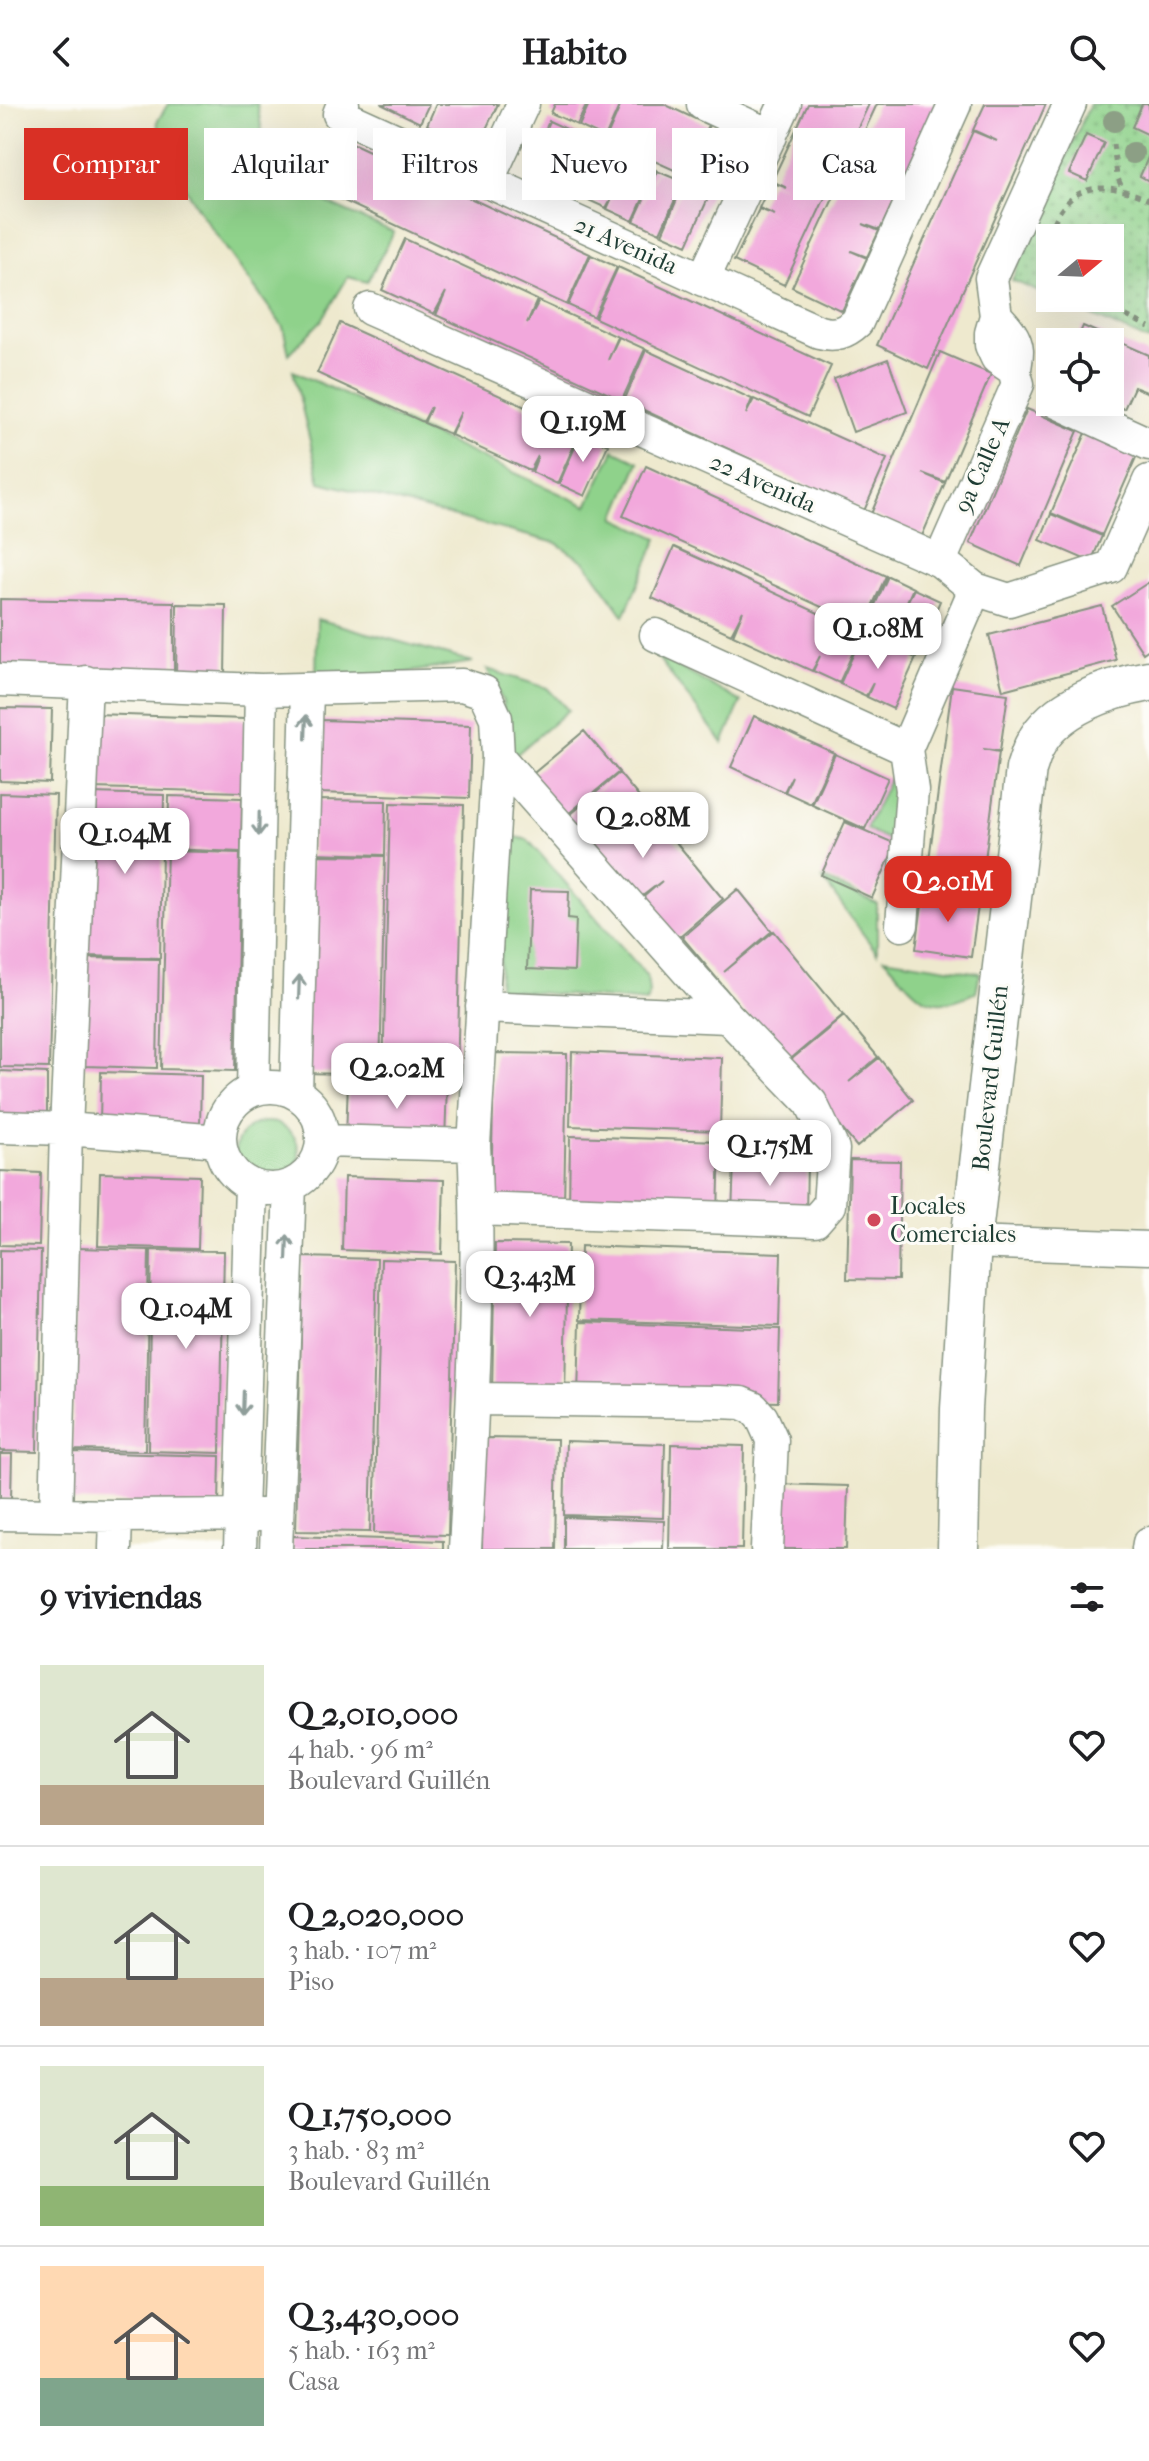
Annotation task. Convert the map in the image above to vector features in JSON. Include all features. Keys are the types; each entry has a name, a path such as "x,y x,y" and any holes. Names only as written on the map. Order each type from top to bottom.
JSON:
{"main road":[{"name":"Boulevard Guillén","path":"958,1549 961,1409 971,1242 1026,769 1033,748 1064,714 1111,690 1149,681"}],"street":[{"path":"506,141 523,104"},
{"path":"703,104 754,128"},
{"path":"774,128 785,104"},
{"name":"21 Avenida","path":"506,191 831,335 850,329 863,311 955,104"},
{"path":"1036,390 1016,377 992,352 991,333 996,316 991,278 1070,104"},
{"name":"21 Avenida","path":"341,109 379,128"},
{"path":"703,280 741,200"},
{"name":"22 Avenida","path":"370,309 940,561 975,589 1009,600 1111,567 1149,481"},
{"name":"9a Calle A","path":"940,561 1016,377"},
{"path":"1088,416 1149,444"},
{"path":"902,925 912,790 906,749 975,589"},
{"path":"656,635 906,749"},
{"path":"0,680 261,690 462,685 484,692 496,718 498,757 474,1145 477,1209 473,1399 465,1549"},
{"path":"56,1515 66,1129 86,682"},
{"path":"253,1090 261,690"},
{"path":"296,1093 307,690"},
{"path":"477,1209 815,1221 829,1205 833,1149 811,1103 728,1017 498,757"},
{"path":"482,1007 728,1017"},
{"path":"278,1086 296,1093 308,1101 322,1131 322,1148 316,1164 306,1177 290,1186 276,1189 251,1185 230,1169 222,1154 223,1119 231,1104 261,1087 278,1086"},
{"path":"0,1127 220,1141"},
{"path":"322,1141 474,1145"},
{"path":"240,1549 251,1185"},
{"path":"276,1549 290,1186"},
{"path":"971,1242 1149,1248"},
{"path":"473,1399 718,1402 741,1403 753,1408 767,1427 772,1445 767,1549"},
{"path":"0,1514 276,1516"},
{"path":"115,1549 116,1516"}],"path":[{"path":"1113,144 1115,169 1123,191"},
{"path":"1053,224 1066,205 1090,189 1123,191 1149,200"},
{"path":"1118,312 1149,327"}],"green space":[{"path":"168,104 257,104 261,128 204,128 204,200 322,200 394,232 367,282 348,277 322,320 289,354 283,327 188,193 188,128 158,128 157,122"},
{"path":"1090,104 1149,104 1149,341 1084,312 1124,312 1124,224 1037,224"},
{"path":"1036,226 1036,291 1012,280"},
{"path":"293,371 587,506 614,450 639,462 615,518 658,538 624,616 586,563 556,543 320,482"},
{"path":"317,619 473,662 316,687"},
{"path":"655,654 741,702 723,743"},
{"path":"487,669 547,688 568,710 510,760 503,702"},
{"path":"889,779 898,796 895,843 866,829"},
{"path":"516,837 528,840 647,976 647,1002 499,989 505,841"},
{"path":"822,878 877,904 877,953"},
{"path":"884,958 980,973 976,992 945,1002 923,998"},
{"path":"261,1122 273,1122 290,1131 297,1142 297,1166 290,1177 273,1186 261,1186 249,1181 240,1172 235,1160 235,1148 240,1136 249,1127"}],"building":[{"path":"381,104 429,104 420,123"},
{"path":"436,104 498,104 487,128 434,128 427,125"},
{"path":"555,104 587,104 577,125 551,113"},
{"path":"589,104 620,104 609,128 579,126"},
{"path":"621,104 664,104 708,125 707,128 672,128 672,169 656,162 656,128 611,128"},
{"path":"808,104 869,104 858,128 797,128"},
{"path":"877,104 939,104 905,177 905,128 866,128"},
{"path":"985,104 1046,104 928,369 877,345 973,131 997,141 973,130"},
{"path":"1142,104 1149,104 1149,135 1132,127"},
{"path":"549,121 564,128 546,128"},
{"path":"1086,135 1104,143 1087,181 1069,173"},
{"path":"793,136 793,200 824,200 784,285 734,261 759,209 775,215 759,208 763,200 777,200 777,184 787,188 777,183 777,170"},
{"path":"357,145 373,153 373,200 474,200 590,254 567,305 342,200 357,200"},
{"path":"1149,155 1149,181 1140,176"},
{"path":"656,173 672,177 672,200 675,200 660,233 634,221 644,200 656,200"},
{"path":"588,200 610,200 606,208"},
{"path":"611,200 642,200 633,221 607,209"},
{"path":"677,200 707,200 687,245 662,234"},
{"path":"832,200 894,200 880,230 863,224 879,231 867,257 851,251 867,258 842,311 792,287"},
{"path":"405,239 537,300 527,323 539,301 618,337 608,360 619,337 645,349 622,400 436,315 446,292 434,314 382,290"},
{"path":"591,255 617,267 594,317 568,305"},
{"path":"618,267 831,366 808,417 595,318"},
{"path":"340,323 580,432 557,484 532,472 538,456 530,471 451,435 461,412 450,434 424,423 431,407 423,422 317,373"},
{"path":"1124,344 1149,355 1149,393 1134,387 1124,409"},
{"path":"646,350 752,399 746,414 754,399 887,459 864,511 624,401"},
{"path":"940,352 991,374 945,482 922,473 945,483 922,536 871,514"},
{"path":"888,359 907,412 853,432 834,379"},
{"path":"1027,409 1036,413 1036,416 1043,416 1078,431 1021,566 970,543"},
{"path":"581,433 608,445 585,496 559,484"},
{"path":"1086,433 1137,455 1102,535 1051,513"},
{"path":"646,466 886,576 863,626 623,516"},
{"path":"1051,514 1102,536 1091,562 1040,540"},
{"path":"674,547 862,633 839,683 813,671 820,656 812,671 733,635 743,611 731,634 652,598"},
{"path":"888,576 913,588 905,606 914,589 940,601 918,652 865,627"},
{"path":"1149,582 1149,649 1143,653 1112,606"},
{"path":"0,599 174,602 174,676 0,672"},
{"path":"177,604 226,605 225,678 176,677"},
{"path":"1102,606 1116,660 1003,690 989,635"},
{"path":"863,633 916,658 893,709 867,697 873,683 866,696 840,684"},
{"path":"952,686 1008,694 1000,751 983,749 999,752 980,898 925,890"},
{"path":"0,708 52,709 50,783 0,781"},
{"path":"95,714 245,719 243,792 93,788"},
{"path":"754,716 834,753 811,804 785,792 792,776 784,792 731,767"},
{"path":"321,720 471,725 469,798 319,793"},
{"path":"584,731 619,772 562,819 528,778"},
{"path":"835,754 888,778 865,829 812,805"},
{"path":"619,773 723,899 667,947 633,906 662,881 632,904 563,821"},
{"path":"0,793 56,795 49,1068 0,1067"},
{"path":"91,793 164,795 163,848 137,848 162,850 160,958 86,956"},
{"path":"169,796 242,798 241,852 168,849"},
{"path":"313,800 386,801 385,855 312,853"},
{"path":"390,803 464,805 457,1078 383,1076"},
{"path":"845,822 896,844 872,898 821,875"},
{"path":"167,851 240,853 235,1071 161,1069"},
{"path":"311,855 385,856 380,1075 306,1073"},
{"path":"738,889 772,931 724,972 774,931 843,1015 787,1062 682,937"},
{"path":"530,890 569,891 568,918 576,919 574,971 527,969"},
{"path":"924,891 979,899 971,957 916,949"},
{"path":"86,958 159,959 157,1068 84,1066"},
{"path":"844,1016 878,1057 849,1082 879,1058 913,1100 857,1147 787,1063"},
{"path":"572,1052 722,1058 720,1131 570,1126"},
{"path":"494,1053 567,1054 564,1205 491,1204"},
{"path":"0,1071 47,1073 47,1119 0,1118"},
{"path":"101,1072 201,1075 200,1128 100,1125"},
{"path":"348,1080 447,1083 445,1142 346,1138"},
{"path":"570,1136 720,1141 718,1215 569,1210"},
{"name":"Locales Comerciales","path":"850,1160 900,1161 898,1280 847,1279"},
{"path":"734,1161 807,1162 806,1216 732,1214"},
{"path":"0,1171 41,1173 39,1246 0,1245"},
{"path":"100,1173 200,1176 198,1249 98,1246"},
{"path":"344,1177 444,1180 442,1254 342,1250"},
{"path":"495,1243 568,1244 565,1395 492,1393"},
{"path":"581,1246 781,1253 779,1326 579,1320"},
{"path":"76,1248 149,1250 145,1451 72,1450"},
{"path":"0,1250 41,1251 37,1452 0,1451"},
{"path":"151,1250 224,1251 220,1453 148,1451"},
{"path":"303,1257 377,1259 370,1532 296,1531"},
{"path":"381,1259 455,1261 448,1535 374,1533"},
{"path":"580,1322 780,1329 778,1402 578,1396"},
{"path":"484,1438 557,1439 555,1549 482,1549"},
{"path":"566,1441 665,1444 663,1518 564,1515"},
{"path":"671,1444 744,1446 742,1549 669,1549"},
{"path":"70,1452 220,1456 219,1506 69,1501"},
{"path":"0,1454 12,1454 11,1499 0,1499"},
{"path":"775,1484 848,1486 846,1549 773,1549"},
{"path":"564,1517 664,1521 663,1549 564,1549"},
{"path":"293,1536 443,1541 443,1549 292,1549"}],"place":[{"name":"Locales Comerciales","path":"874,1220"}]}
